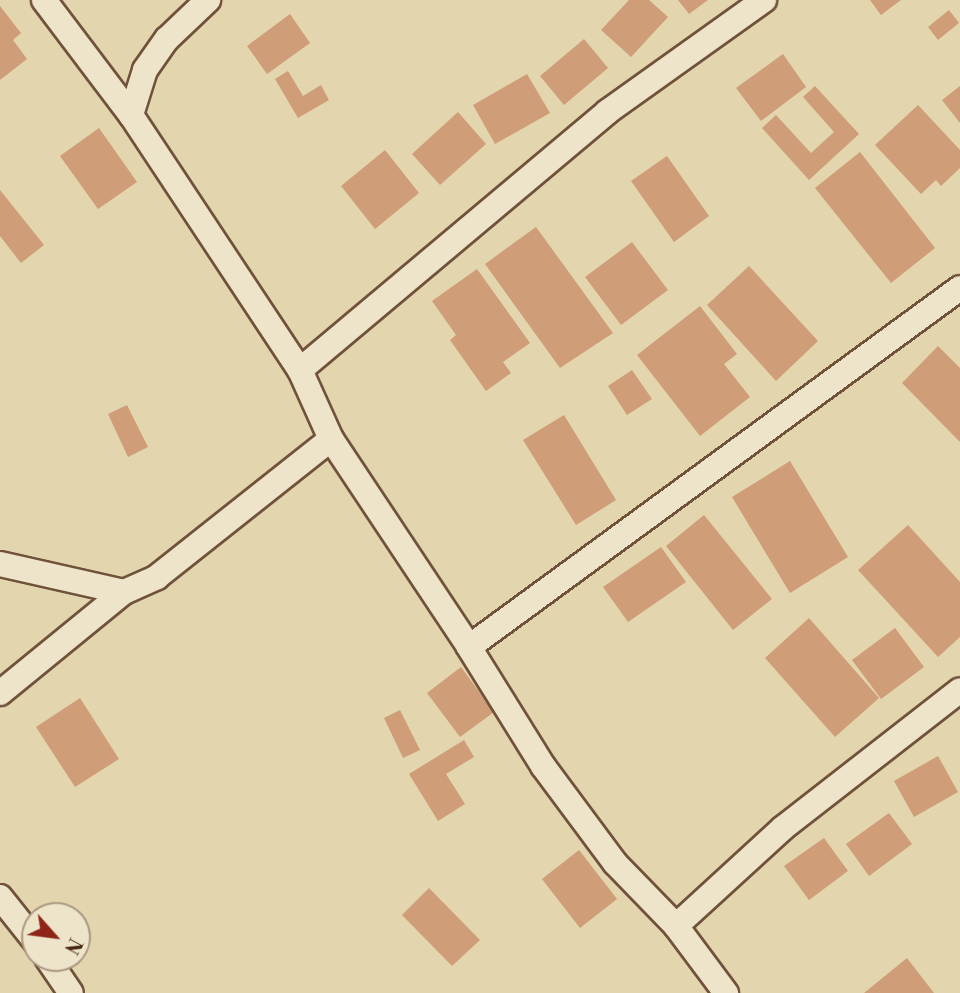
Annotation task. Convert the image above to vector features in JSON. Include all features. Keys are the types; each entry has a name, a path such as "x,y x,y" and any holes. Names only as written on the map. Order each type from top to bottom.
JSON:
{"street":[{"path":"44,0 131,116 300,370 331,439 559,787 615,863 676,926 726,993"},
{"path":"131,116 145,70 167,39 208,0"},
{"path":"300,370 607,112 764,0"},
{"path":"469,647 960,288"},
{"path":"0,692 124,592 158,577 331,439"},
{"path":"0,564 124,592"},
{"path":"676,926 783,828 960,690"},
{"path":"0,897 21,923"},
{"path":"57,972 71,993"}],"building":[{"path":"629,0 649,0 668,17 631,57 601,30"},
{"path":"678,0 708,0 689,14"},
{"path":"870,0 901,0 881,15"},
{"path":"0,6 21,33 13,40 27,59 0,80"},
{"path":"949,10 959,23 938,40 928,27"},
{"path":"290,14 310,43 267,74 247,46"},
{"path":"584,39 608,68 564,105 540,76"},
{"path":"783,54 806,87 761,121 736,88"},
{"path":"288,71 303,96 321,85 329,100 298,118 275,79"},
{"path":"527,74 550,113 495,144 473,105"},
{"path":"815,86 859,134 809,180 762,128 776,115 811,153 834,132 803,97"},
{"path":"960,86 960,123 942,100"},
{"path":"918,105 960,150 960,168 941,186 936,180 921,194 875,145"},
{"path":"458,112 486,144 440,185 412,154"},
{"path":"99,128 137,182 98,209 60,156"},
{"path":"385,150 419,193 375,229 341,186"},
{"path":"860,152 935,248 891,283 815,188"},
{"path":"667,156 709,216 674,242 631,181"},
{"path":"0,190 44,245 21,263 0,236"},
{"path":"536,227 613,333 560,368 485,264"},
{"path":"632,242 668,290 621,325 585,277"},
{"path":"749,266 818,341 776,381 707,305"},
{"path":"477,269 530,343 503,362 511,373 486,391 450,340 456,335 432,301"},
{"path":"700,306 737,354 724,364 750,397 700,436 637,355"},
{"path":"938,346 960,368 960,442 902,383"},
{"path":"632,370 652,399 627,415 608,386"},
{"path":"127,405 148,447 128,457 108,414"},
{"path":"564,415 616,500 576,525 523,440"},
{"path":"790,461 848,557 790,593 732,497"},
{"path":"704,515 772,599 733,630 666,546"},
{"path":"908,525 960,582 960,637 938,657 858,570"},
{"path":"661,547 686,582 628,622 603,587"},
{"path":"809,618 879,698 835,737 765,658"},
{"path":"895,628 924,667 881,699 852,660"},
{"path":"461,667 494,712 460,737 427,693"},
{"path":"80,698 119,759 75,787 36,727"},
{"path":"400,710 420,750 403,758 384,718"},
{"path":"464,740 474,757 446,774 465,804 438,821 409,774"},
{"path":"938,756 958,792 914,817 894,781"},
{"path":"889,813 912,844 869,876 846,844"},
{"path":"824,838 848,871 809,900 784,866"},
{"path":"579,850 617,899 580,928 542,879"},
{"path":"429,888 480,940 452,966 402,915"},
{"path":"907,958 934,993 864,993"}]}
